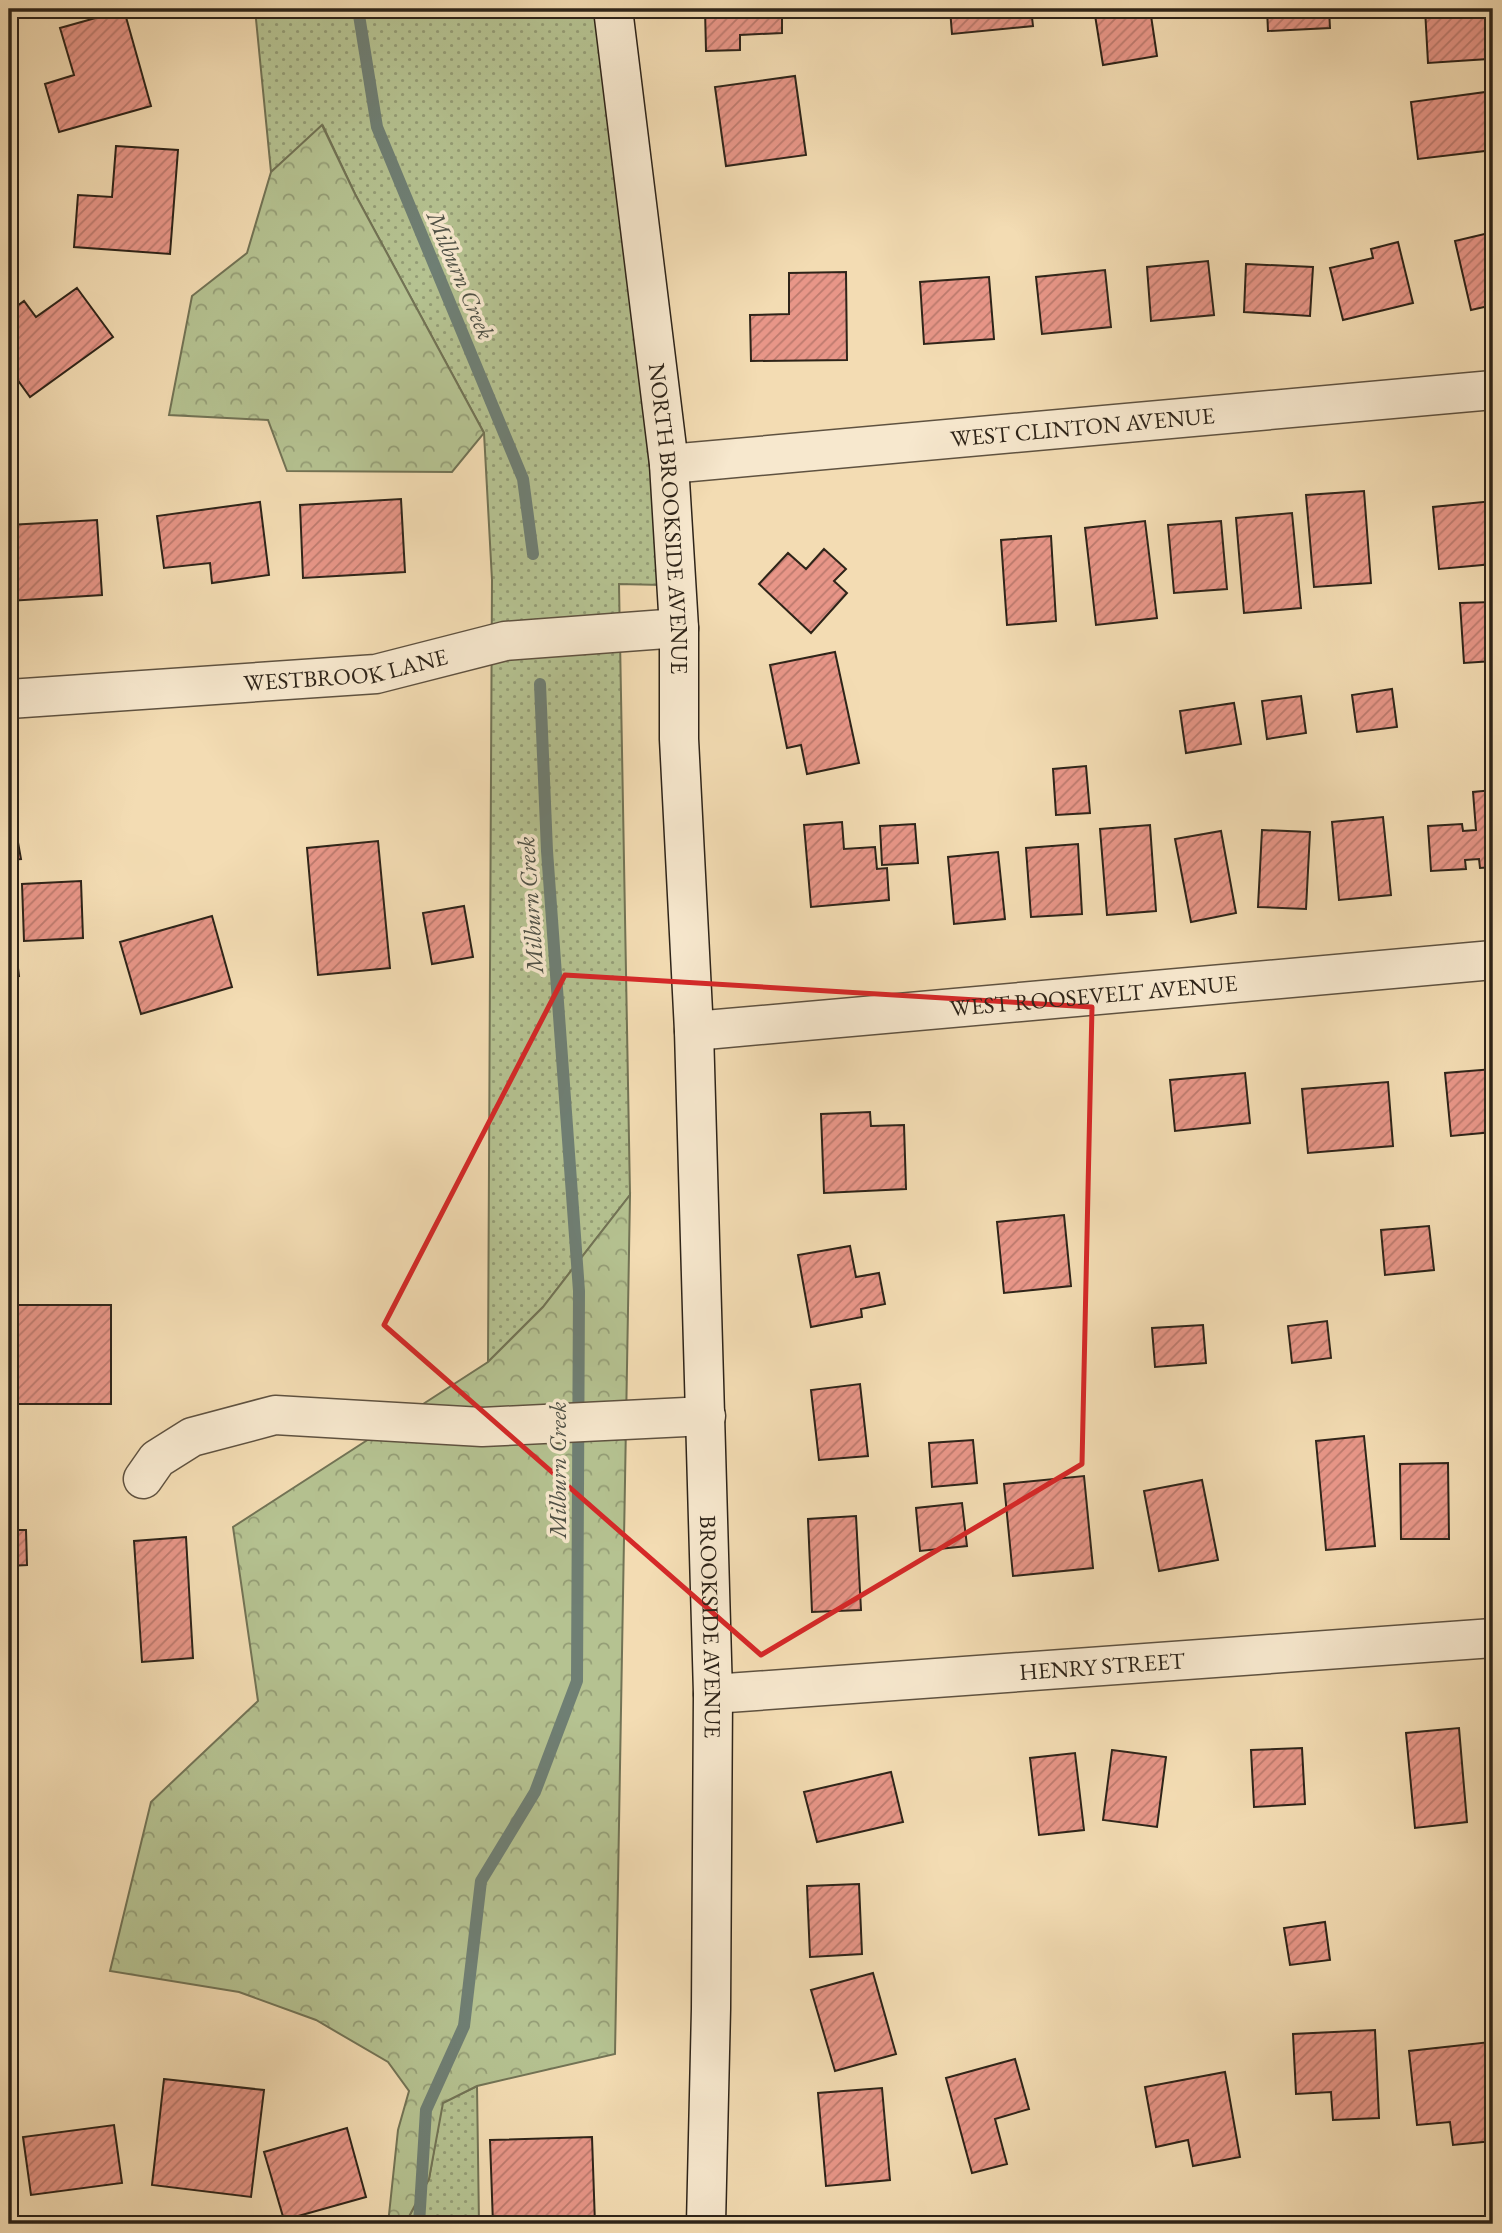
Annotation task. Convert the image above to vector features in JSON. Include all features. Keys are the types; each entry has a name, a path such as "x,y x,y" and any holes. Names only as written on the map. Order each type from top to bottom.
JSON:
{"street":[{"name":"NORTH BROOKSIDE AVENUE","path":"613,9 669,464 679,628 679,739 694,1031"},
{"name":"WEST CLINTON AVENUE","path":"669,464 1493,390"},
{"name":"WESTBROOK LANE","path":"9,699 376,674 505,641 679,628"},
{"name":"WEST ROOSEVELT AVENUE","path":"694,1031 1493,960"},
{"name":"BROOKSIDE AVENUE","path":"694,1031 713,1694 711,2009 706,2224"},
{"path":"142,1479 157,1459 191,1437 275,1415 482,1427 706,1416"},
{"name":"HENRY STREET","path":"713,1694 1493,1638"}],"highlighted area":[{"path":"565,975 1092,1007 1082,1464 761,1655 384,1325"}],"green space":[{"path":"255,9 598,9 655,462 662,585 619,584 630,1195 543,1307 488,1362 492,580 484,433 355,194 323,126 271,172"},
{"path":"322,125 355,194 484,433 452,472 287,471 268,420 169,415 192,296 247,253 271,172"},
{"path":"630,1195 615,2054 477,2086 443,2103 429,2179 405,2224 388,2224 398,2130 409,2091 388,2062 316,2020 239,1992 110,1971 151,1802 258,1701 233,1527 488,1362 543,1307"},
{"path":"477,2086 479,2224 405,2224 429,2179 442,2103"}],"building":[{"path":"705,9 782,9 782,33 740,35 740,50 706,51"},
{"path":"950,9 1031,9 1033,26 952,34"},
{"path":"1094,9 1150,9 1157,56 1103,65"},
{"path":"1267,9 1329,9 1330,28 1268,31"},
{"path":"1425,9 1486,9 1488,59 1428,63"},
{"path":"124,10 151,106 59,132 45,84 74,75 60,28"},
{"path":"795,76 806,155 726,166 715,87"},
{"path":"1493,91 1493,150 1418,159 1411,102"},
{"path":"116,146 178,150 170,254 74,247 78,195 112,197"},
{"path":"1493,232 1493,305 1471,310 1455,241"},
{"path":"1398,242 1413,303 1343,320 1330,268 1373,258 1371,249"},
{"path":"1208,261 1214,315 1151,321 1147,267"},
{"path":"1246,264 1313,267 1310,316 1244,312"},
{"path":"1105,270 1111,327 1042,334 1036,277"},
{"path":"846,272 847,360 751,361 750,315 789,314 789,273"},
{"path":"989,277 994,339 924,344 920,282"},
{"path":"77,288 113,337 30,397 9,368 9,312 24,301 36,317"},
{"path":"1364,491 1371,583 1314,587 1306,495"},
{"path":"401,499 405,572 303,578 300,505"},
{"path":"1493,501 1493,564 1439,569 1433,507"},
{"path":"260,502 269,575 212,583 210,563 164,568 157,516"},
{"path":"1292,513 1301,608 1244,613 1236,518"},
{"path":"97,520 102,595 9,601 9,525"},
{"path":"1145,521 1157,618 1096,625 1085,528"},
{"path":"1221,521 1227,589 1174,593 1168,525"},
{"path":"1051,536 1056,621 1007,625 1001,540"},
{"path":"824,549 846,569 834,581 847,593 811,633 759,584 788,553 806,569"},
{"path":"1493,602 1493,661 1464,663 1460,603"},
{"path":"835,652 859,763 807,774 801,745 787,748 770,665"},
{"path":"1392,689 1397,727 1357,732 1352,695"},
{"path":"1301,696 1306,733 1267,739 1262,701"},
{"path":"1234,703 1241,744 1186,753 1180,711"},
{"path":"1086,766 1090,813 1056,815 1053,769"},
{"path":"1493,790 1493,867 1480,868 1479,859 1465,860 1466,869 1431,871 1428,826 1462,824 1463,831 1476,830 1473,792"},
{"path":"9,792 21,859 9,860"},
{"path":"1383,817 1391,895 1339,900 1332,822"},
{"path":"842,822 844,849 875,847 877,869 887,868 889,900 811,907 804,825"},
{"path":"915,824 918,863 882,865 880,826"},
{"path":"1150,825 1156,911 1107,915 1100,829"},
{"path":"1262,830 1310,832 1306,909 1258,907"},
{"path":"1221,831 1236,913 1191,922 1175,839"},
{"path":"378,841 390,968 318,975 307,848"},
{"path":"1078,844 1082,914 1031,917 1026,848"},
{"path":"998,852 1005,919 954,924 948,857"},
{"path":"81,881 83,938 24,941 22,884"},
{"path":"464,906 473,957 432,964 423,913"},
{"path":"212,916 232,987 141,1014 120,942"},
{"path":"9,944 15,944 19,976 9,977"},
{"path":"1493,1069 1493,1132 1451,1136 1445,1073"},
{"path":"1245,1073 1250,1123 1175,1131 1170,1080"},
{"path":"1388,1082 1393,1146 1308,1153 1302,1089"},
{"path":"870,1112 871,1126 904,1125 906,1189 824,1193 821,1114"},
{"path":"1064,1215 1071,1286 1004,1293 997,1222"},
{"path":"1429,1226 1434,1270 1385,1275 1381,1230"},
{"path":"850,1246 856,1277 879,1273 885,1304 861,1309 862,1317 811,1327 798,1255"},
{"path":"9,1305 111,1305 111,1404 9,1404"},
{"path":"1327,1321 1331,1358 1292,1363 1288,1326"},
{"path":"1203,1325 1206,1363 1155,1367 1152,1328"},
{"path":"860,1384 868,1456 819,1460 811,1390"},
{"path":"1364,1436 1375,1546 1326,1550 1316,1441"},
{"path":"973,1440 977,1483 932,1487 929,1443"},
{"path":"1448,1463 1449,1539 1401,1539 1400,1464"},
{"path":"1084,1476 1093,1568 1013,1576 1004,1484"},
{"path":"1202,1480 1218,1560 1159,1571 1144,1491"},
{"path":"962,1503 967,1546 920,1551 916,1508"},
{"path":"856,1516 861,1610 812,1612 808,1519"},
{"path":"9,1530 26,1530 27,1565 9,1566"},
{"path":"186,1537 193,1658 142,1662 134,1541"},
{"path":"1459,1728 1467,1822 1415,1828 1406,1733"},
{"path":"1302,1748 1305,1804 1254,1807 1251,1750"},
{"path":"1112,1750 1166,1757 1157,1827 1103,1820"},
{"path":"1075,1753 1084,1830 1039,1835 1030,1758"},
{"path":"891,1772 903,1822 817,1842 804,1792"},
{"path":"859,1884 862,1954 810,1957 807,1886"},
{"path":"1325,1922 1330,1960 1290,1965 1284,1928"},
{"path":"873,1973 896,2054 835,2071 811,1990"},
{"path":"1375,2030 1379,2118 1333,2120 1331,2092 1296,2094 1293,2034"},
{"path":"1490,2042 1493,2068 1493,2141 1453,2145 1450,2122 1417,2125 1409,2051"},
{"path":"1015,2059 1029,2109 995,2119 1007,2164 972,2173 946,2078"},
{"path":"1225,2072 1240,2157 1193,2166 1188,2140 1156,2147 1145,2087"},
{"path":"164,2079 264,2090 251,2197 152,2185"},
{"path":"882,2088 890,2180 826,2186 818,2093"},
{"path":"114,2125 122,2183 31,2195 23,2137"},
{"path":"347,2128 366,2197 284,2220 264,2152"},
{"path":"592,2137 595,2224 493,2224 490,2140"}],"waterway":[{"name":"Milburn Creek","path":"358,9 377,127 523,479 533,554"},
{"name":"Milburn Creek","path":"419,2224 426,2110 464,2026 481,1881 535,1792 577,1681 579,1291 547,851 540,684"}]}
